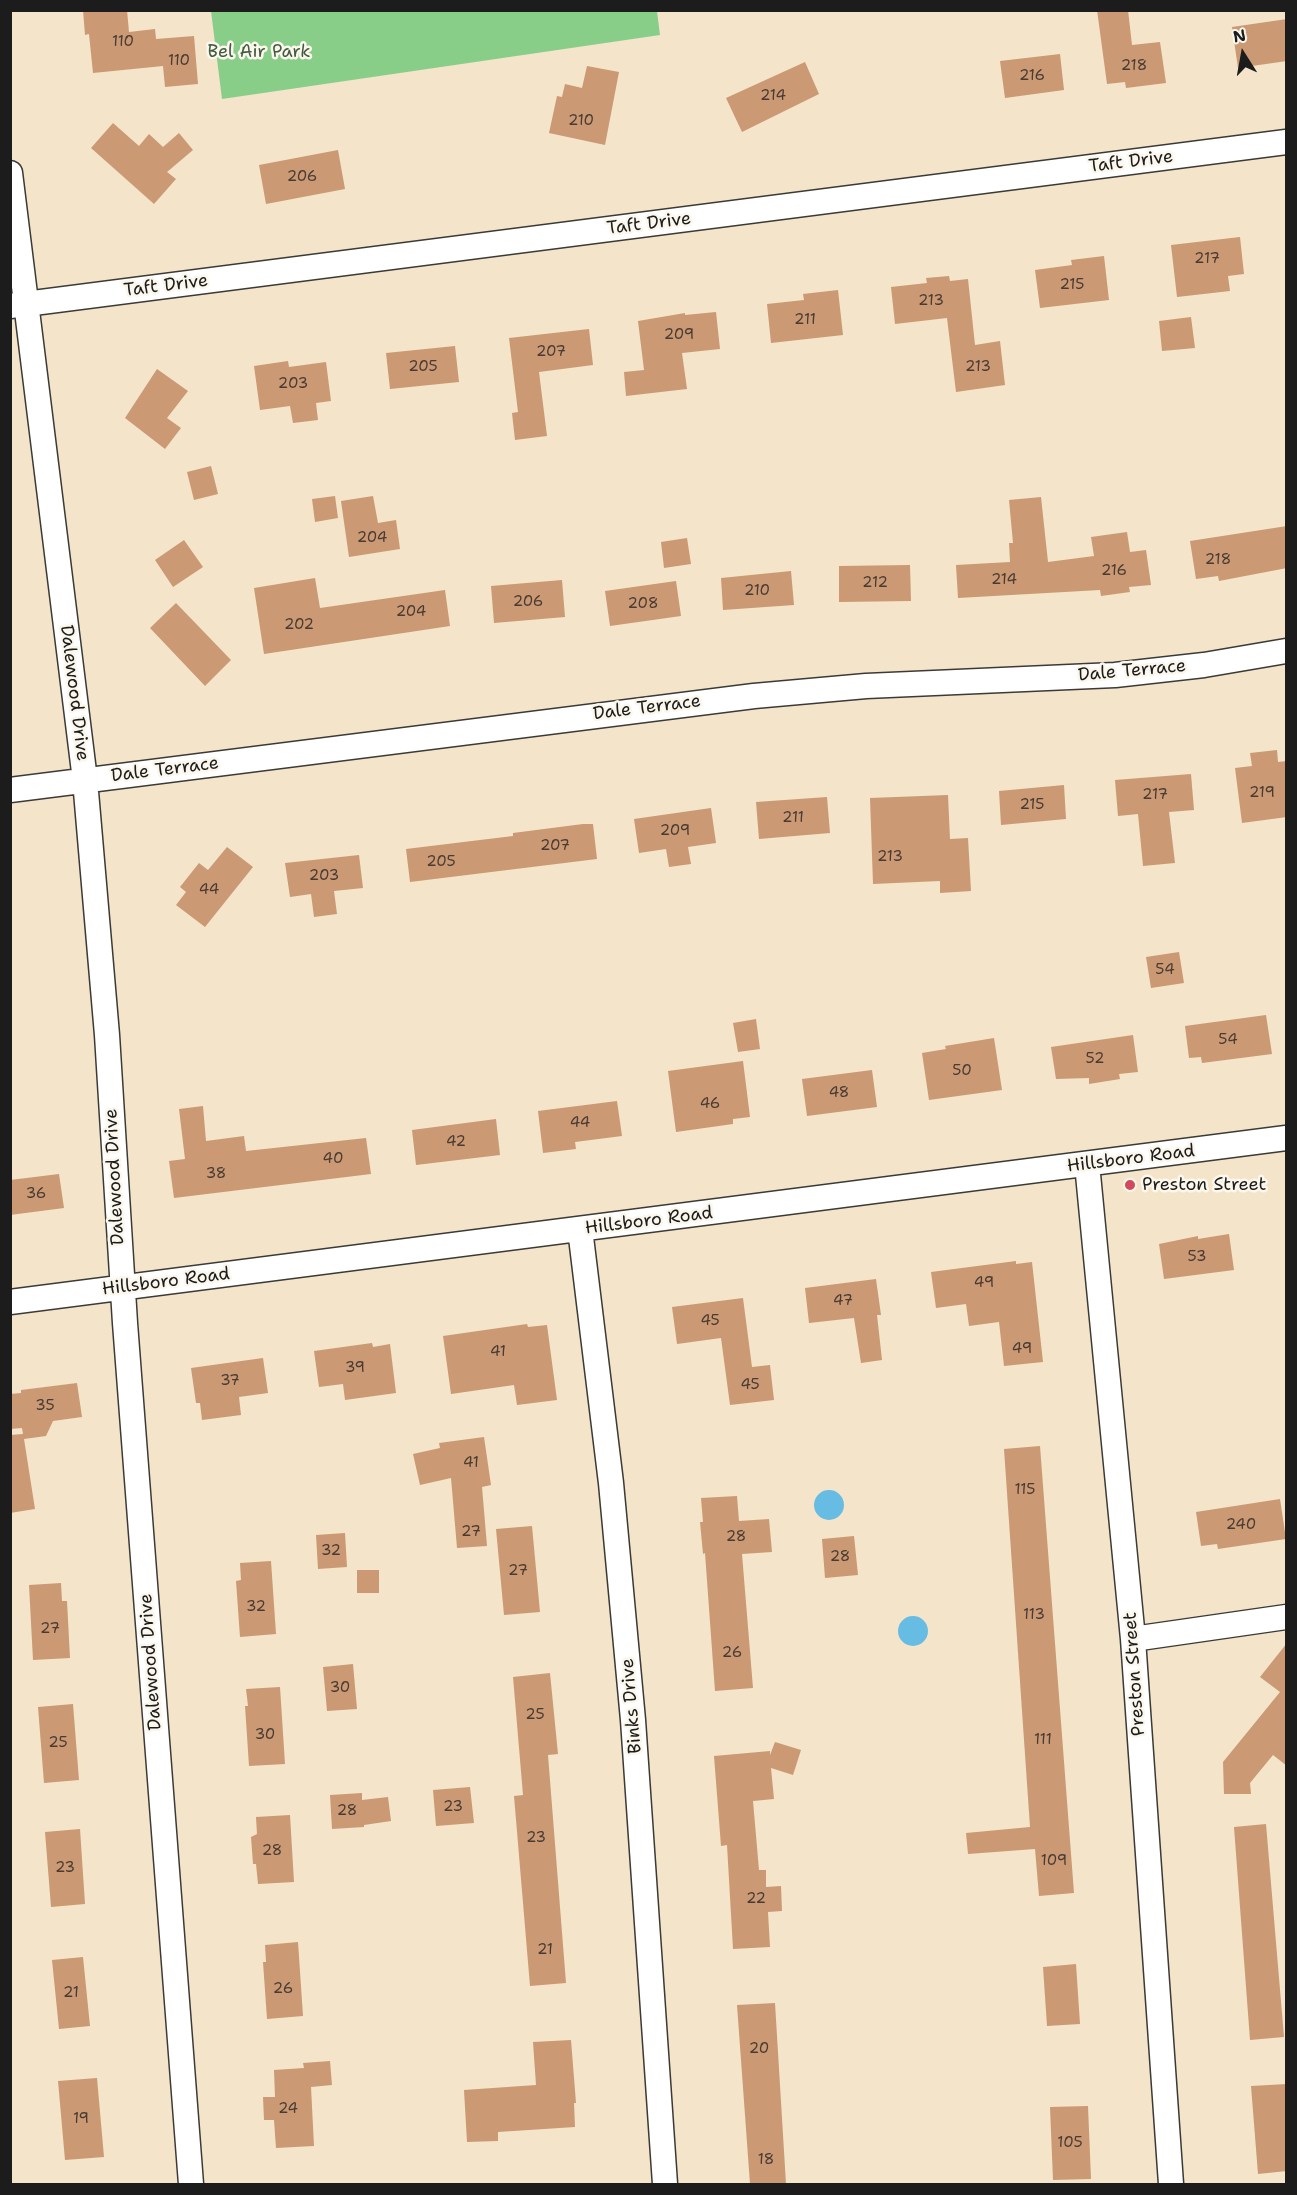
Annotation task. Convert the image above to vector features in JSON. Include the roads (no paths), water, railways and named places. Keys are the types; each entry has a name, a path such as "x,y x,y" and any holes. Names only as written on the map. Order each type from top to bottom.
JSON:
{"street":[{"name":"Taft Drive","path":"18,305 1287,142"},
{"name":"Dalewood Drive","path":"10,173 18,305 85,780 107,1035 122,1287 191,2184"},
{"name":"Dale Terrace","path":"10,790 743,697 866,686 1115,675 1204,665 1287,651"},
{"name":"Hillsboro Road","path":"10,1302 1287,1138"},
{"name":"Preston Street","path":"1087,1164 1133,1639 1171,2184"},
{"name":"Binks Drive","path":"580,1229 611,1483 632,1708 665,2184"},
{"path":"1133,1639 1287,1617"}],"water":[{"path":"829,1490 840,1494 844,1505 840,1516 829,1520 818,1516 814,1505 818,1494"},
{"path":"913,1616 924,1620 928,1631 924,1642 913,1646 902,1642 898,1631 902,1620"}],"place":[{"name":"Preston Street","path":"1130,1185"}],"park label":[{"name":"Bel Air Park","path":"259,52"}]}
